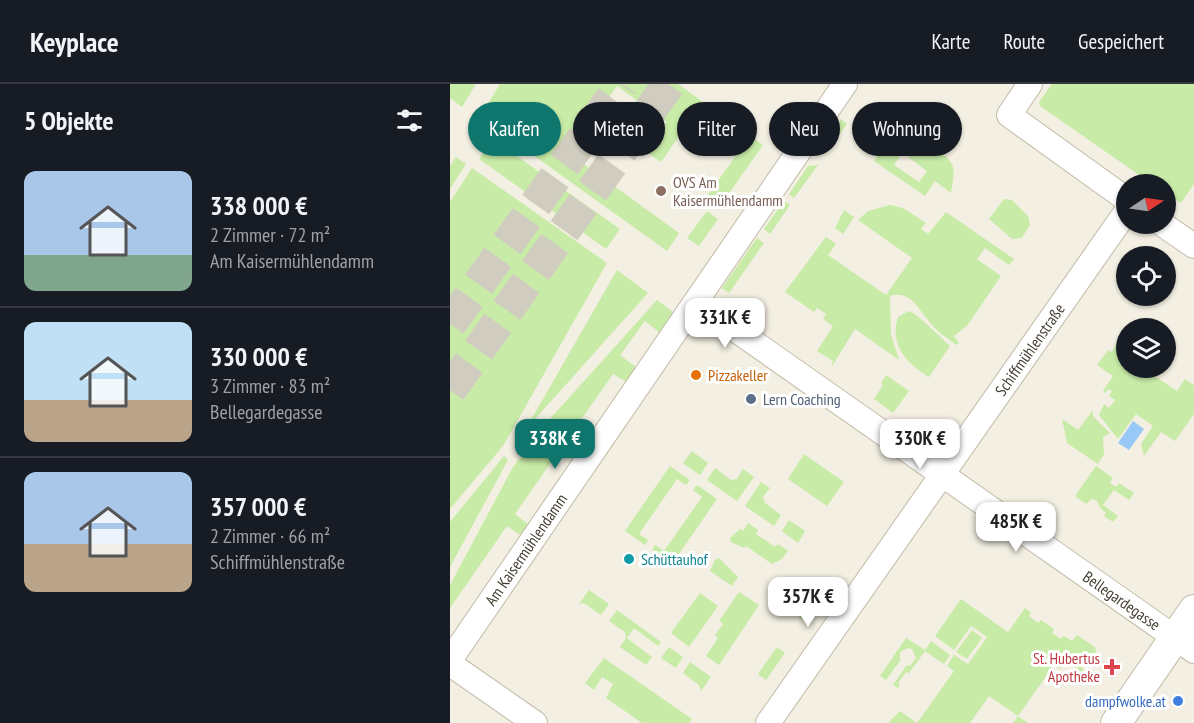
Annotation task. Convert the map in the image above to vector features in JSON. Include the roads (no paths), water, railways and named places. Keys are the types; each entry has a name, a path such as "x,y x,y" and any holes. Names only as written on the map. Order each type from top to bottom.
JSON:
{"street":[{"name":"Am Kaisermühlendamm","path":"450,662 846,84"},
{"path":"1030,84 1009,115 1116,192"},
{"name":"Schiffmühlenstraße","path":"768,723 1116,226"},
{"path":"1176,234 1194,246"},
{"name":"Bellegardegasse","path":"696,302 1184,645"},
{"path":"1116,723 1184,645 1194,610"},
{"path":"450,662 536,723"}],"water":[{"path":"1133,421 1144,429 1129,450 1118,443"}],"tunnel":[{"path":"450,324 622,84"},
{"path":"450,390 669,84"}],"place":[{"name":"OVS Am Kaisermühlendamm","path":"661,191"},
{"name":"Pizzakeller","path":"696,375"},
{"name":"Lern Coaching","path":"751,399"},
{"name":"Schüttauhof","path":"629,559"},
{"name":"St. Hubertus Apotheke","path":"1112,667"},
{"name":"dampfwolke.at","path":"1178,701"}]}
